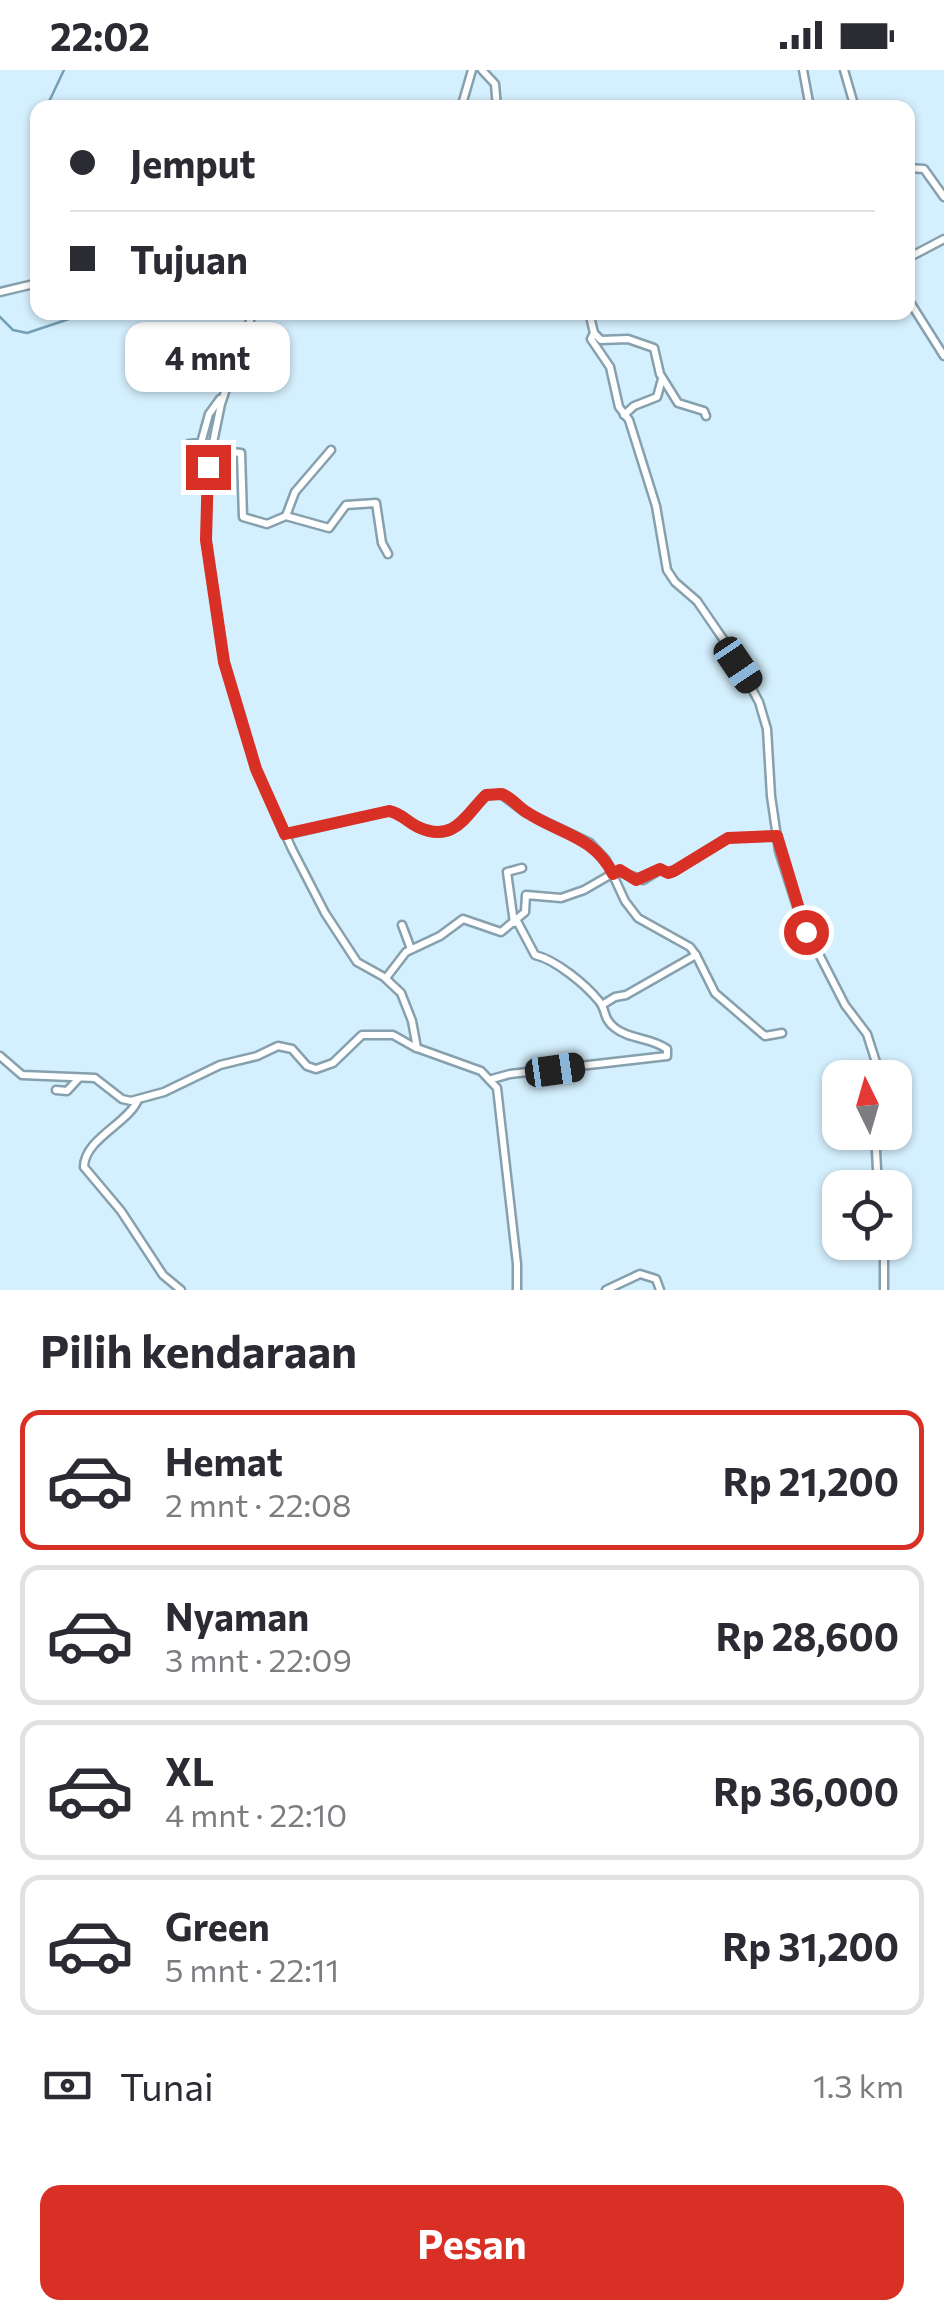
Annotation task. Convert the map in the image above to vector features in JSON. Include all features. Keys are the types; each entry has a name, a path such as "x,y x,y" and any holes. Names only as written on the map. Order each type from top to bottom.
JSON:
{"street":[{"path":"463,100 472,70"},
{"path":"482,70 495,84 497,100"},
{"path":"803,70 809,100"},
{"path":"844,70 853,100"},
{"path":"915,168 924,168 944,196"},
{"path":"915,254 944,239"},
{"path":"0,292 30,285"},
{"path":"915,311 944,356"},
{"path":"250,320 224,395 211,450 206,540 224,662 256,769 285,834 357,962 396,986 406,1002 417,1048"},
{"path":"591,320 594,333 601,340 628,339 652,347 662,379 678,404 704,411 706,416"},
{"path":"594,333 590,339 610,366 656,506 667,570 697,602 732,652 763,712 777,836 806,932 844,1005 867,1034 875,1060"},
{"path":"624,416 634,406 656,397 662,379"},
{"path":"190,444 201,443 210,414 224,395"},
{"path":"211,450 241,453 243,518 266,524 286,516 329,528 346,506 376,503 382,544 388,554"},
{"path":"286,516 295,492 331,450"},
{"path":"285,834 389,811 422,828 446,829 461,826 486,795 502,794 525,812 590,844 606,860 625,901 638,918 690,947 715,993 753,1028 765,1036 782,1033"},
{"path":"386,978 411,948 440,936 463,919 498,932 516,922 526,912 526,895 561,898 620,870 642,880 660,869 674,871 728,838 777,836"},
{"path":"492,1079 668,1056 667,1049 660,1044 622,1033 612,1026 602,1016 602,1005 548,956 537,956 516,922 507,872 522,868"},
{"path":"402,925 411,948"},
{"path":"602,1005 696,954"},
{"path":"0,1056 22,1075 95,1078 122,1099 137,1100 164,1092 220,1065 278,1046 292,1049 307,1066 316,1069 333,1063 362,1035 393,1035 481,1071 492,1079 501,1102 516,1290"},
{"path":"56,1090 67,1090 80,1078"},
{"path":"137,1100 131,1112 113,1124 85,1156 84,1167 121,1212 163,1274 182,1290"},
{"path":"884,1260 884,1290"},
{"path":"606,1290 640,1274 656,1279 660,1290"}],"waterway":[{"path":"50,100 64,70"},
{"path":"0,317 13,330 27,333 66,320"}],"route":[{"path":"208,467 206,540 224,662 256,769 285,834 389,811 422,828 446,829 461,826 486,795 502,794 525,812 590,844 613,874 620,870 636,880 660,869 674,871 728,838 777,836 806,932"}]}
